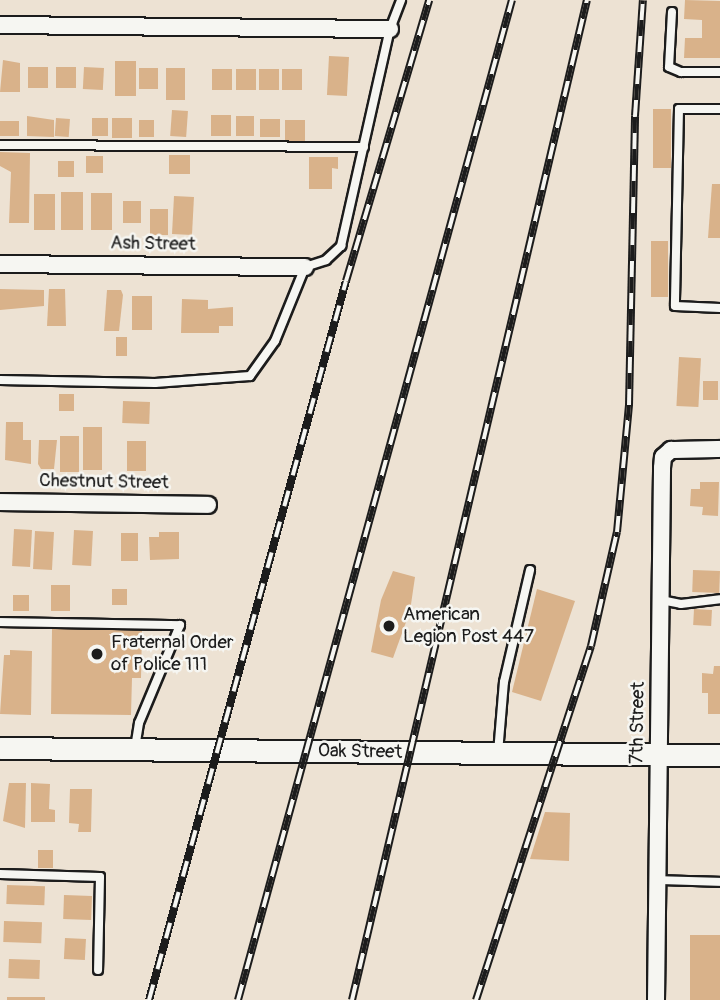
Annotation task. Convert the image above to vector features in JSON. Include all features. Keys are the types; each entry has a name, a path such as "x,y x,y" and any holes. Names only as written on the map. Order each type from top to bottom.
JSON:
{"street":[{"path":"0,25 390,29"},
{"name":"Ash Street","path":"0,264 305,267"},
{"name":"7th Street","path":"656,1000 663,457 671,450 720,449"},
{"name":"Chestnut Street","path":"0,502 208,505"},
{"name":"Oak Street","path":"0,748 720,755"}],"lane":[{"path":"0,380 155,383 250,376 275,341 305,267 326,260 341,246 390,29 401,0"},
{"path":"672,12 669,67 681,72 720,72"},
{"path":"720,109 679,109 675,306 720,308"},
{"path":"0,145 363,147"},
{"path":"498,753 504,682 530,570"},
{"path":"660,600 681,604 720,599"},
{"path":"0,622 180,625 139,723 134,750"},
{"path":"0,874 100,877 98,970"},
{"path":"657,880 720,882"}],"building":[{"path":"685,0 720,1 720,58 684,58 685,38 702,38 702,20 684,19"},
{"path":"329,56 349,57 347,96 327,95"},
{"path":"3,60 20,63 20,92 0,92"},
{"path":"115,61 136,61 136,96 115,96"},
{"path":"28,67 48,67 48,88 28,88"},
{"path":"56,67 76,67 76,88 56,88"},
{"path":"84,67 104,68 103,90 83,89"},
{"path":"139,68 158,68 158,89 139,89"},
{"path":"166,68 185,68 185,100 166,100"},
{"path":"212,69 232,69 232,90 212,90"},
{"path":"236,69 256,69 256,90 236,90"},
{"path":"259,69 279,69 279,90 259,90"},
{"path":"282,69 302,69 302,90 282,90"},
{"path":"653,109 671,109 671,168 653,168"},
{"path":"172,110 188,111 186,137 170,136"},
{"path":"211,115 231,115 231,136 211,136"},
{"path":"27,116 54,120 54,137 27,136"},
{"path":"236,116 254,116 254,136 236,136"},
{"path":"56,118 70,119 69,137 55,136"},
{"path":"92,118 108,118 108,136 92,136"},
{"path":"112,118 132,118 132,138 112,138"},
{"path":"260,119 280,119 280,137 260,137"},
{"path":"139,120 154,120 154,137 139,137"},
{"path":"285,120 305,120 305,141 285,141"},
{"path":"0,121 19,121 19,136 0,136"},
{"path":"0,152 30,153 29,223 9,223 11,172 0,166"},
{"path":"169,155 190,155 190,174 169,174"},
{"path":"86,156 103,156 103,173 86,173"},
{"path":"309,157 338,157 338,169 332,168 332,189 309,189"},
{"path":"58,161 74,161 74,177 58,177"},
{"path":"712,184 720,184 720,238 708,238"},
{"path":"61,192 83,192 83,230 61,230"},
{"path":"91,193 112,193 112,230 91,230"},
{"path":"34,194 55,194 55,230 34,230"},
{"path":"174,196 194,197 192,235 172,234"},
{"path":"123,201 141,201 141,223 123,223"},
{"path":"150,209 168,209 168,235 150,235"},
{"path":"651,241 668,241 668,297 651,297"},
{"path":"0,289 44,290 44,306 0,310"},
{"path":"49,289 65,289 66,326 47,326"},
{"path":"107,290 121,290 123,295 119,331 104,331"},
{"path":"132,296 152,296 152,330 132,330"},
{"path":"182,299 208,300 208,309 233,307 233,326 219,326 219,333 181,333"},
{"path":"116,337 127,337 127,356 116,356"},
{"path":"679,357 701,358 698,407 676,406"},
{"path":"703,381 718,381 718,400 703,400"},
{"path":"59,394 74,394 74,411 59,411"},
{"path":"123,401 150,402 149,424 122,423"},
{"path":"6,422 23,422 23,440 31,440 31,464 5,460"},
{"path":"83,427 102,427 102,470 83,470"},
{"path":"60,436 79,436 79,472 60,472"},
{"path":"39,440 57,440 54,469 41,469 38,464"},
{"path":"127,441 146,441 146,471 127,471"},
{"path":"700,482 719,482 718,516 702,515 703,507 690,506 691,489 700,489"},
{"path":"14,529 32,530 30,567 12,566"},
{"path":"74,530 93,531 91,566 72,565"},
{"path":"35,531 54,532 52,570 33,569"},
{"path":"159,532 179,532 179,559 150,560 149,537 159,537"},
{"path":"121,533 138,533 138,561 121,561"},
{"path":"693,570 720,571 719,593 692,592"},
{"name":"American Legion Post 447","path":"393,571 415,577 410,611 393,658 371,652 381,600"},
{"path":"51,585 70,585 70,611 51,611"},
{"path":"112,589 127,589 127,605 112,605"},
{"path":"537,589 575,601 541,701 512,692"},
{"path":"13,595 29,595 29,611 13,611"},
{"path":"694,609 712,610 711,626 693,625"},
{"name":"Fraternal Order of Police 111","path":"52,628 142,630 141,678 132,678 131,715 51,714"},
{"path":"10,650 32,651 31,715 0,714 4,655 10,655"},
{"path":"714,666 720,666 720,714 708,714 708,693 702,693 702,673 713,674"},
{"path":"9,783 26,783 25,828 3,821"},
{"path":"31,783 50,784 49,809 55,810 55,822 31,822"},
{"path":"70,789 92,789 91,832 78,832 79,824 69,823"},
{"path":"545,812 570,813 569,861 530,859"},
{"path":"38,850 53,850 53,868 38,868"},
{"path":"7,885 45,886 44,905 6,904"},
{"path":"64,895 92,896 91,920 63,919"},
{"path":"4,921 42,922 41,943 3,942"},
{"path":"690,935 720,935 720,1000 690,1000"},
{"path":"65,938 86,939 85,960 64,959"},
{"path":"9,959 40,960 39,979 8,978"},
{"path":"7,997 45,997 45,1000 7,1000"}],"railway":[{"path":"149,1000 346,281 429,0"},
{"path":"238,1000 512,0"},
{"path":"352,1000 587,0"},
{"path":"476,1000 591,646 617,532 629,405 635,116 643,0"}],"place":[{"name":"American Legion Post 447","path":"389,626"},
{"name":"Fraternal Order of Police 111","path":"97,654"}]}
